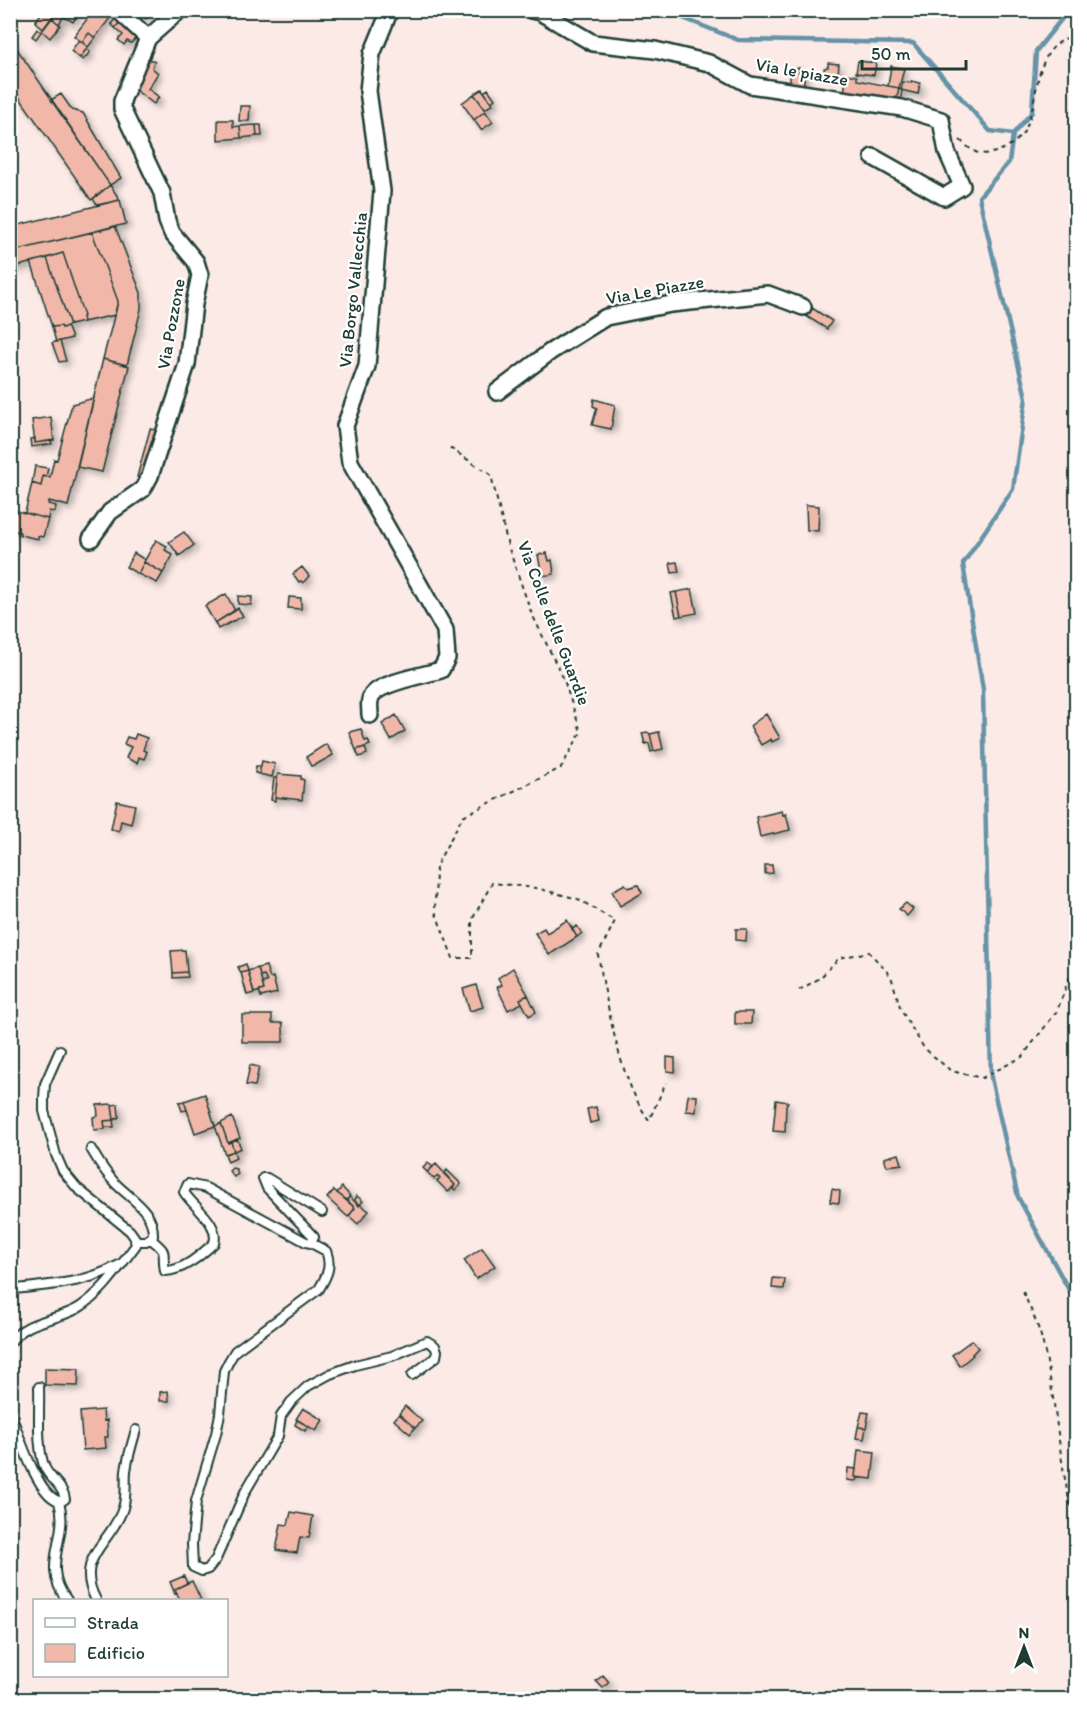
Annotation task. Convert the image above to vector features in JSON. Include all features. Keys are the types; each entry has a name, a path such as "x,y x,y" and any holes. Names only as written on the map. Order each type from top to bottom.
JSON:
{"street":[{"path":"118,10 148,38 180,10"},
{"name":"Via Borgo Vallecchia","path":"370,715 370,700 373,694 382,687 441,670 447,658 445,630 350,462 345,426 367,366 382,190 368,91 372,54 390,10"},
{"name":"Via le piazze","path":"531,10 540,12 593,43 655,50 709,63 750,85 902,108 941,120"},
{"name":"Via Pozzone","path":"91,539 110,512 143,489 150,476 187,364 200,275 196,262 172,233 167,221 162,193 122,109 122,101 148,38"},
{"path":"873,157 944,197 962,186 947,152 941,120"},
{"name":"Via Le Piazze","path":"497,392 550,352 606,317 671,304 768,294 803,307"}],"lane":[{"path":"10,1343 20,1332 79,1308 105,1285 136,1245 130,1230 77,1188 63,1171 56,1155 44,1111 44,1098 45,1084 60,1050"},
{"path":"91,1149 115,1183 150,1217 153,1225 151,1239"},
{"path":"311,1243 315,1239 310,1232 267,1188 263,1178 267,1178 322,1212"},
{"path":"151,1239 162,1248 165,1254 165,1271 174,1271 214,1243 214,1232 202,1212 184,1192 185,1187 191,1183 206,1188 296,1238 326,1251 329,1263 328,1275 319,1289 235,1351 224,1371 216,1434 196,1501 193,1567 202,1571 208,1569 216,1559 245,1492 278,1436 281,1416 291,1402 308,1386 330,1374 392,1356 427,1341 437,1351 436,1357 412,1376"},
{"path":"135,1241 151,1239"},
{"path":"10,1290 63,1284 103,1274 122,1264"},
{"path":"39,1388 41,1452 52,1480 64,1492 65,1499 59,1502"},
{"path":"10,1411 31,1466 49,1496 59,1502 63,1513 63,1523 54,1557 55,1574 62,1595 66,1599"},
{"path":"95,1599 92,1593 89,1574 90,1562 96,1549 120,1516 124,1505 128,1457 136,1430"}],"path":[{"path":"941,120 977,153 992,154 1012,143 1025,129 1039,71 1051,50 1066,38 1077,35"},
{"name":"Via Colle delle Guardie","path":"450,448 491,475 508,546 531,612 564,680 581,732 561,768 463,816 436,866 435,911 453,958 472,958 472,920 492,883 536,888 578,899 615,921 598,955 622,1064 640,1108 649,1120 666,1083"},
{"path":"799,990 820,978 839,958 869,952 891,976 901,1010 924,1048 951,1071 982,1078 1022,1057 1057,1011 1071,973 1077,971"},
{"path":"1023,1292 1043,1341 1056,1408 1062,1470 1071,1508 1077,1508"}],"building":[{"path":"56,10 77,10 79,12 73,22"},
{"path":"94,10 108,10 113,14 95,38 89,33 82,42 74,36"},
{"path":"137,10 154,10 146,19"},
{"path":"43,11 48,14 50,11 55,13 43,29 35,22"},
{"path":"56,12 64,16 59,24 52,18"},
{"path":"52,18 60,25 50,38 42,31"},
{"path":"116,18 120,22 115,28 111,24"},
{"path":"120,22 137,37 131,43 127,41 124,45 118,40 123,35 115,28"},
{"path":"37,29 41,32 36,39 32,36"},
{"path":"89,33 95,38 88,47 82,42"},
{"path":"11,40 110,185 91,200 10,84"},
{"path":"79,40 88,47 80,58 71,51"},
{"path":"86,49 90,52 83,60 80,58"},
{"path":"146,57 155,62 152,68 158,73 148,89 159,97 154,104 130,86"},
{"path":"858,61 876,63 874,75 856,73"},
{"path":"828,63 839,64 838,74 825,74 824,68 828,67"},
{"path":"891,66 904,69 899,88 888,86"},
{"path":"790,68 799,68 799,72 804,72 804,85 790,85"},
{"path":"847,74 857,76 857,80 899,88 896,102 844,92"},
{"path":"911,81 920,83 918,94 901,90 903,82 911,83"},
{"path":"482,89 493,104 485,109 474,94"},
{"path":"488,89 495,99 491,102 484,92"},
{"path":"899,89 902,90 900,103 896,102"},
{"path":"61,94 72,110 83,113 121,178 110,185 51,100"},
{"path":"474,94 485,111 474,120 462,103"},
{"path":"240,106 250,106 249,121 239,121"},
{"path":"485,111 493,122 481,130 474,120"},
{"path":"218,120 233,120 233,127 240,126 241,138 218,140"},
{"path":"256,125 261,125 262,136 257,136"},
{"path":"256,125 257,136 241,138 240,126"},
{"path":"110,185 120,200 97,205 93,199"},
{"path":"120,200 126,224 10,252 10,227"},
{"path":"115,226 141,293 141,309 127,365 103,359 118,301 92,232"},
{"path":"92,232 118,301 115,315 83,322 82,317 84,316 63,253 12,268 10,252"},
{"path":"63,253 84,316 82,317 83,322 70,325 47,258"},
{"path":"47,258 70,325 62,328 61,326 52,327 31,262"},
{"path":"812,308 832,321 827,329 806,316"},
{"path":"61,326 62,328 67,326 72,338 56,342 52,327"},
{"path":"60,341 66,361 59,362 52,343"},
{"path":"103,359 129,366 102,472 77,467"},
{"path":"94,398 68,506 49,501 48,504 56,506 55,512 49,511 48,519 25,513 32,483 41,486 43,476 50,477 72,404"},
{"path":"594,399 615,405 611,429 592,425 597,408 593,406"},
{"path":"51,417 54,440 35,443 32,420"},
{"path":"150,429 156,430 143,478 137,477"},
{"path":"35,438 35,443 51,441 52,444 31,447 30,439"},
{"path":"35,466 48,468 41,486 32,483"},
{"path":"806,505 819,506 818,531 807,530"},
{"path":"13,510 48,519 43,537 38,536 38,539 10,530"},
{"path":"184,532 194,545 179,556 169,542"},
{"path":"156,540 167,546 165,550 173,555 163,573 144,562"},
{"path":"134,553 145,560 138,574 126,567"},
{"path":"547,553 549,561 552,560 554,574 542,576 538,555"},
{"path":"144,562 163,573 157,583 138,574"},
{"path":"677,562 679,572 672,573 670,563"},
{"path":"302,567 309,576 303,583 299,582 293,574"},
{"path":"692,589 697,613 681,616 676,592"},
{"path":"676,592 681,616 676,617 671,593"},
{"path":"226,594 235,611 215,623 205,606"},
{"path":"238,596 252,597 251,605 238,604"},
{"path":"289,597 301,598 301,609 288,608"},
{"path":"238,608 243,616 218,629 215,623"},
{"path":"766,714 780,738 772,742 771,739 761,745 750,726"},
{"path":"396,715 405,731 391,740 382,724"},
{"path":"361,729 365,741 368,740 370,745 356,750 349,732"},
{"path":"659,732 663,749 654,751 650,734"},
{"path":"642,733 650,734 654,751 651,752 649,743 645,744"},
{"path":"136,734 147,738 143,750 147,752 144,759 139,757 137,763 126,758 131,747 124,744 127,737 134,739"},
{"path":"326,744 333,755 311,766 306,757"},
{"path":"365,747 367,754 359,757 356,750"},
{"path":"262,761 275,764 272,777 259,774"},
{"path":"256,766 261,766 259,774 255,773"},
{"path":"278,774 301,776 304,780 302,800 275,797"},
{"path":"274,778 277,778 275,801 271,800"},
{"path":"117,801 135,805 131,824 121,821 119,831 111,829"},
{"path":"782,811 783,815 786,814 790,830 760,837 756,817"},
{"path":"765,865 772,865 773,873 765,874"},
{"path":"625,884 628,888 638,885 642,893 620,906 612,891"},
{"path":"906,903 913,909 907,916 899,909"},
{"path":"567,920 577,937 549,955 535,933 544,928 547,933"},
{"path":"577,926 582,933 577,937 572,929"},
{"path":"736,929 747,929 746,941 736,940"},
{"path":"185,950 187,972 173,973 171,951"},
{"path":"246,964 248,971 241,973 238,967"},
{"path":"266,966 270,978 273,977 277,993 261,997 259,991 264,990 262,983 267,982 264,975 260,976 258,968"},
{"path":"258,968 264,990 254,993 248,971"},
{"path":"513,968 528,995 520,999 522,1003 508,1010 497,987 502,985 498,978"},
{"path":"248,971 254,993 247,995 241,973"},
{"path":"187,972 188,977 173,978 173,973"},
{"path":"476,985 483,1007 470,1011 463,989"},
{"path":"528,995 536,1012 529,1016 520,999"},
{"path":"735,1012 752,1012 751,1024 735,1024"},
{"path":"242,1015 272,1015 272,1023 283,1023 283,1042 242,1042"},
{"path":"667,1057 675,1058 675,1072 667,1071"},
{"path":"250,1065 259,1067 255,1086 246,1085"},
{"path":"205,1094 215,1126 195,1133 184,1101"},
{"path":"688,1095 697,1096 696,1112 686,1111"},
{"path":"776,1100 788,1102 785,1132 773,1131"},
{"path":"184,1101 187,1110 182,1111 179,1102"},
{"path":"112,1104 114,1120 104,1121 105,1129 94,1130 93,1117 98,1116 97,1105"},
{"path":"118,1104 119,1117 114,1120 112,1105"},
{"path":"596,1107 599,1121 590,1123 587,1109"},
{"path":"232,1117 240,1138 228,1143 221,1123"},
{"path":"113,1120 114,1127 105,1127 104,1121"},
{"path":"221,1123 228,1143 231,1142 234,1151 225,1154 215,1126"},
{"path":"237,1139 241,1148 234,1151 231,1142"},
{"path":"234,1151 236,1158 228,1162 225,1154"},
{"path":"899,1154 902,1164 887,1166 884,1158"},
{"path":"428,1163 433,1167 427,1172 423,1168"},
{"path":"436,1164 455,1185 448,1192 437,1181 440,1178 438,1176 434,1179 427,1172"},
{"path":"232,1168 236,1169 238,1174 234,1177 229,1171"},
{"path":"447,1170 461,1184 455,1190 453,1188 455,1185 444,1174"},
{"path":"342,1187 350,1196 347,1200 337,1193"},
{"path":"832,1189 840,1191 839,1203 830,1202"},
{"path":"334,1190 355,1208 348,1217 327,1198"},
{"path":"357,1196 363,1201 359,1206 354,1201"},
{"path":"349,1197 369,1211 358,1224 349,1216 355,1208 347,1200"},
{"path":"482,1248 495,1266 476,1279 464,1260"},
{"path":"773,1278 785,1279 784,1289 772,1288"},
{"path":"972,1340 978,1348 960,1366 952,1355"},
{"path":"45,1368 79,1369 78,1386 45,1385"},
{"path":"168,1391 169,1401 160,1401 160,1392"},
{"path":"405,1406 422,1421 415,1428 399,1414"},
{"path":"303,1408 323,1420 316,1431 296,1419"},
{"path":"103,1410 104,1421 107,1420 106,1448 83,1450 80,1412"},
{"path":"862,1412 869,1413 866,1428 858,1427"},
{"path":"399,1414 415,1428 410,1434 394,1420"},
{"path":"297,1420 308,1426 305,1431 295,1425"},
{"path":"858,1427 866,1428 864,1439 856,1438"},
{"path":"858,1450 875,1452 872,1479 855,1477"},
{"path":"848,1468 856,1469 855,1477 858,1478 855,1481 847,1480"},
{"path":"291,1512 313,1516 309,1538 300,1537 297,1553 276,1550 281,1524 288,1525"},
{"path":"184,1576 187,1583 175,1589 177,1593 175,1594 170,1582"},
{"path":"192,1581 201,1599 180,1599 175,1589"},
{"path":"603,1675 609,1682 603,1688 596,1681"}],"waterway":[{"path":"670,10 678,16 738,40 913,43 990,131 1013,134 1032,112 1036,51 1064,16 1076,14"},
{"path":"1013,134 1009,162 979,197 1026,398 1013,489 963,564 983,690 991,1078 1018,1197 1076,1303"}]}
